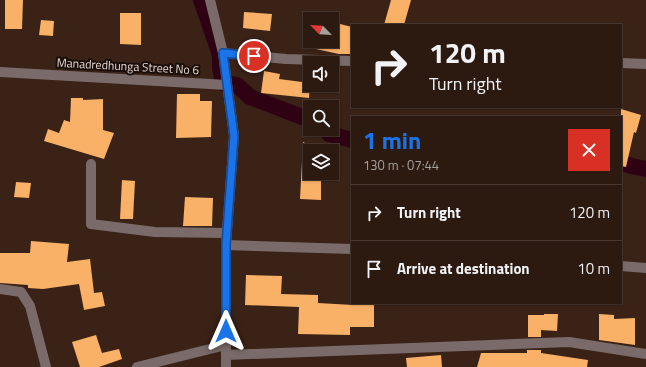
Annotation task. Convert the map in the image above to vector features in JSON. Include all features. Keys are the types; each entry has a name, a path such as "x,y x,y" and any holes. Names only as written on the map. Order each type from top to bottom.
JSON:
{"street":[{"path":"210,0 223,53 234,136 226,245 226,367"},
{"path":"223,53 351,61"},
{"path":"622,63 646,64"},
{"name":"Manadredhunga Street No 6","path":"0,72 227,85"},
{"path":"91,164 91,224 155,232 227,233"},
{"path":"226,245 351,248"},
{"path":"622,266 646,268"},
{"path":"0,289 21,292 30,306 46,367"},
{"path":"137,367 226,350 569,342 646,354"}],"building":[{"path":"5,0 23,0 22,29 5,29"},
{"path":"391,0 411,0 404,24 384,24"},
{"path":"244,12 272,14 270,31 243,28"},
{"path":"120,13 141,13 141,45 120,44"},
{"path":"41,20 54,21 53,36 39,35"},
{"path":"339,24 351,27 351,54 339,54 311,48 339,48"},
{"path":"264,71 280,74 279,79 303,82 303,92 309,92 309,98 261,93"},
{"path":"177,94 200,94 200,101 212,101 211,137 176,138"},
{"path":"71,98 83,98 83,100 103,99 103,130 114,133 104,159 44,141 48,129 59,133 64,120 70,122"},
{"path":"621,109 641,115 636,133 634,132 626,167 622,166"},
{"path":"303,142 307,144 303,144 303,180 321,180 321,200 300,199"},
{"path":"122,180 135,181 133,219 120,219"},
{"path":"16,182 31,183 29,198 14,197"},
{"path":"185,197 213,198 212,226 183,226"},
{"path":"31,241 69,244 67,262 90,259 94,293 102,292 105,306 84,310 79,284 43,289 28,288 28,285 0,283 0,253 30,253"},
{"path":"246,275 282,276 281,294 318,295 318,303 353,305 374,304 374,327 350,327 350,335 298,334 299,307 245,305"},
{"path":"558,314 557,331 541,330 541,337 528,337 528,315"},
{"path":"599,314 614,315 614,319 635,318 635,345 599,340"},
{"path":"96,335 102,353 119,349 122,359 99,367 80,367 72,342"},
{"path":"527,350 541,350 541,353 588,360 587,367 477,367 481,353 527,353"},
{"path":"441,355 442,367 407,367 406,358"}],"waterway":[{"path":"201,0 220,55 220,68 223,83 237,85 250,97 303,117"},
{"path":"337,136 351,140"},
{"path":"622,162 646,169"}],"route":[{"path":"226,331 226,245 234,136 223,53 254,56"}]}
